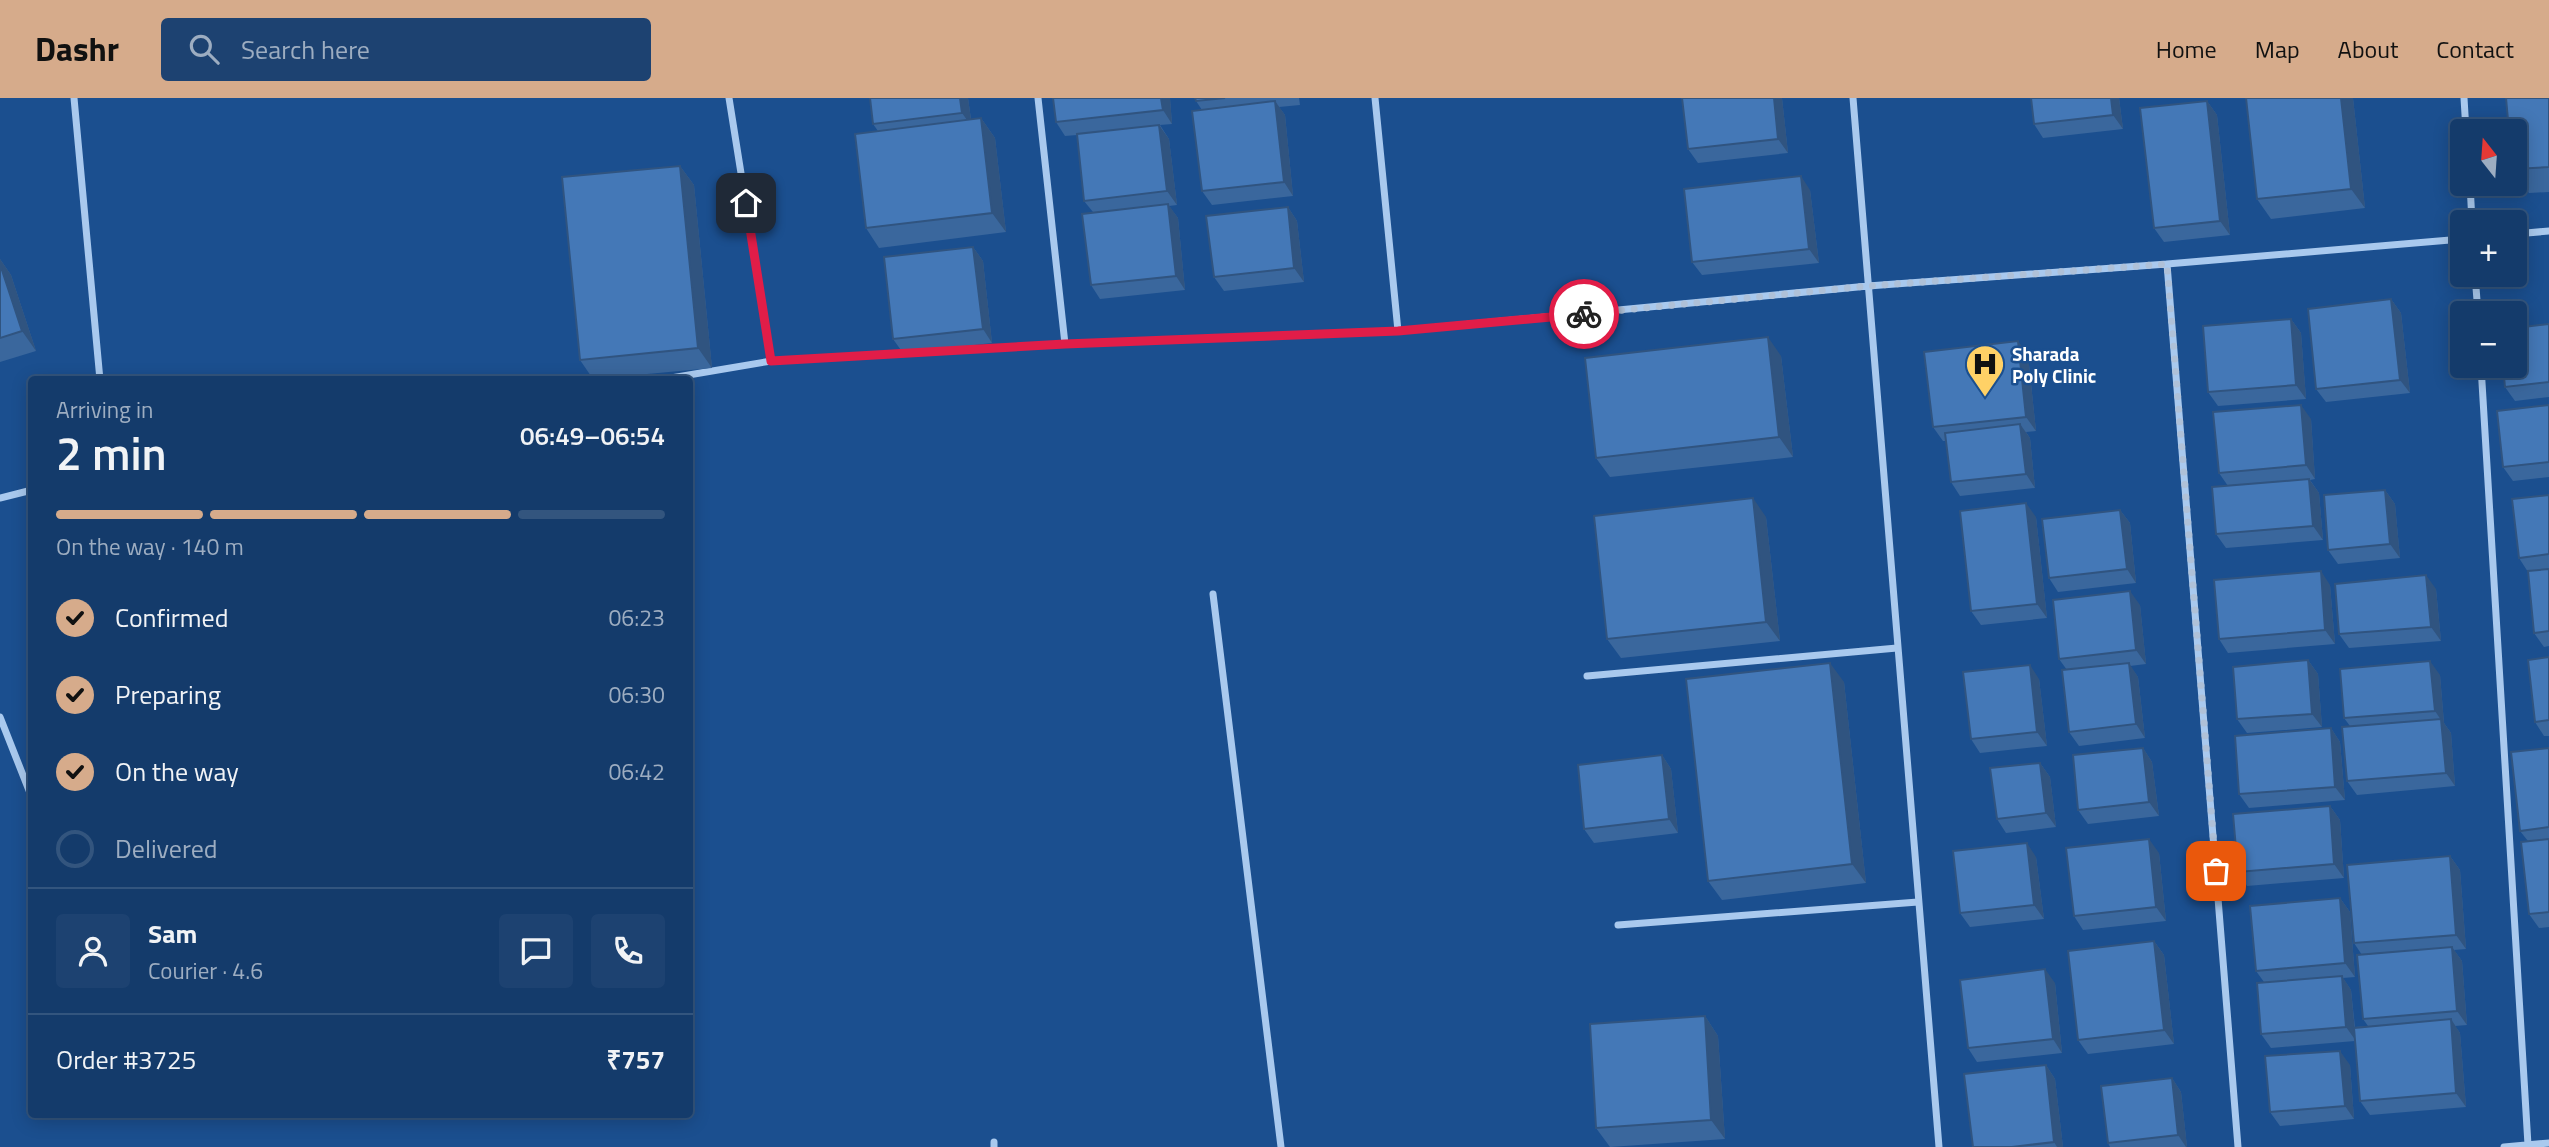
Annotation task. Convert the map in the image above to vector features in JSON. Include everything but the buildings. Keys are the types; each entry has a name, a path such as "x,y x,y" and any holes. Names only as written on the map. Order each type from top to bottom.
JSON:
{"street":[{"path":"74,98 100,376"},
{"path":"729,98 771,361"},
{"path":"1038,98 1065,344"},
{"path":"1375,98 1398,331"},
{"path":"1853,98 1938,1147"},
{"path":"2464,98 2465,119"},
{"path":"2527,233 2549,231"},
{"path":"683,376 771,361 1065,344 1398,331 1868,286 2450,240"},
{"path":"2167,264 2238,1147"},
{"path":"2482,378 2528,1145"},
{"path":"0,498 28,491"},
{"path":"1213,594 1281,1147"},
{"path":"1587,676 1897,648"},
{"path":"0,717 28,789"},
{"path":"1618,925 1918,902"},
{"path":"2504,1147 2549,1143"}],"way so far":[{"path":"1584,314 1868,286 2167,264 2216,871"}],"place":[{"name":"Sharada Poly Clinic","path":"1985,398"}],"route":[{"path":"746,203 771,361 1065,344 1398,331 1584,314"}]}
